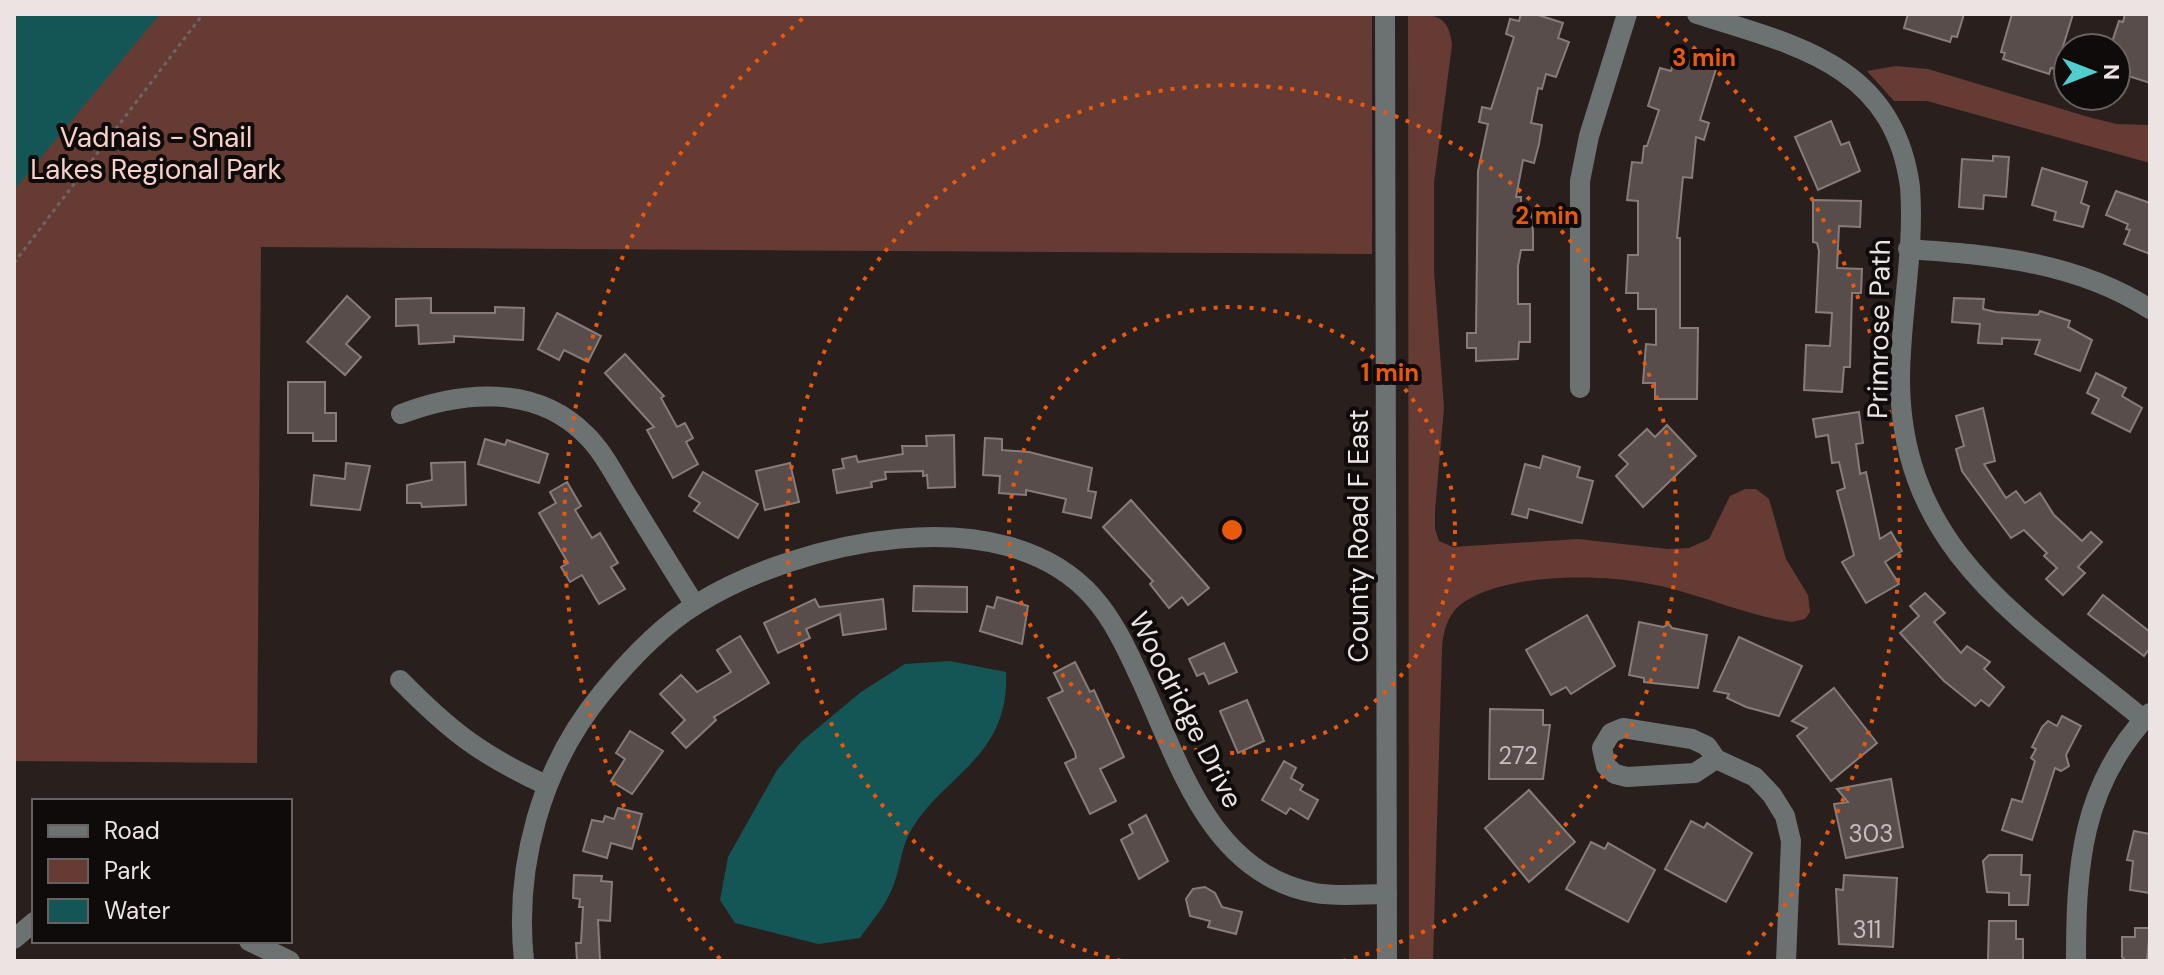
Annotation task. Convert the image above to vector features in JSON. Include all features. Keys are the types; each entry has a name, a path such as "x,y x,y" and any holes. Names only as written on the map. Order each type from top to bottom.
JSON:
{"street":[{"name":"County Road F East","path":"1385,14 1387,961"},
{"path":"1580,388 1580,181 1589,136 1627,14"},
{"name":"Primrose Path","path":"1697,14 1810,51 1840,67 1866,90 1891,126 1907,166 1911,198 1901,356 1902,409 1909,454 1930,510 1955,552 1982,585 2147,716"},
{"path":"1908,249 2009,258 2048,265 2100,283 2150,309"},
{"path":"401,414 440,399 505,397 529,400 570,420 601,454 695,605"},
{"name":"Woodridge Drive","path":"524,961 527,866 546,785 574,733 600,695 630,660 695,605 763,570 852,545 945,539 991,543 1027,552 1071,576 1109,617 1209,824 1242,860 1277,881 1316,893 1387,894"},
{"path":"400,680 460,738 494,760 546,785"},
{"path":"2076,961 2077,882 2087,826 2111,768 2147,716"},
{"path":"1716,759 1695,773 1633,777 1610,771 1603,760 1602,748 1611,733 1629,728 1701,742 1716,759 1741,769 1761,782 1777,801 1788,824 1792,871 1786,961"},
{"path":"14,939 32,924"},
{"path":"253,943 290,961"}],"path":[{"path":"14,263 203,14"}],"green space":[{"name":"Vadnais - Snail Lakes Regional Park","path":"14,14 1372,14 1372,254 261,247 257,763 14,761"},
{"path":"1408,14 1439,18 1448,28 1452,45 1434,183 1434,271 1444,408 1435,510 1435,529 1439,541 1453,547 1578,539 1668,549 1689,548 1709,539 1730,496 1745,489 1756,489 1769,499 1786,559 1808,595 1810,612 1805,619 1792,622 1773,619 1682,591 1601,578 1524,582 1478,594 1460,605 1446,625 1442,649 1433,961 1409,961"},
{"path":"1896,66 1928,69 2052,106 2052,112 2072,112 2117,124 2150,125 2150,163 1927,101 1894,101 1867,71"}],"water":[{"path":"14,14 160,14 14,190"},
{"path":"950,661 1006,672 1004,701 997,725 986,745 924,812 910,832 888,897 860,938 818,944 735,923 720,900 728,857 777,770 801,742 861,692 905,664"}],"building":[{"path":"1521,14 1535,14 1563,23 1558,38 1569,42 1556,77 1546,74 1542,89 1538,88 1531,123 1542,125 1539,144 1534,163 1523,160 1516,197 1521,197 1521,212 1531,212 1533,231 1533,250 1521,250 1518,266 1518,304 1530,304 1530,342 1519,342 1518,359 1476,361 1476,348 1467,348 1467,333 1476,333 1478,171 1488,124 1479,122 1482,107 1491,109 1514,37 1506,34 1510,19 1519,21"},
{"path":"1908,14 1964,14 1957,37 1952,36 1950,42 1904,28"},
{"path":"2012,14 2073,14 2067,32 2052,32 2052,68 2049,74 2003,59 2005,53 2001,52"},
{"path":"2125,14 2150,14 2150,83 2132,77 2132,32 2115,32 2119,21 2123,22"},
{"path":"1675,57 1716,69 1700,120 1709,123 1704,140 1696,137 1692,178 1683,177 1677,238 1680,238 1680,328 1698,328 1697,399 1655,399 1655,383 1643,383 1646,344 1656,345 1656,309 1638,309 1638,293 1626,293 1628,255 1638,255 1638,201 1627,200 1632,162 1642,163 1644,146 1647,146 1659,110 1648,106 1660,68 1671,71"},
{"path":"1831,121 1841,145 1849,142 1860,171 1818,190 1795,137"},
{"path":"1993,156 2009,157 2006,197 1984,195 1983,209 1959,207 1962,159 1993,161"},
{"path":"2042,168 2087,182 2081,203 2089,206 2083,227 2054,220 2056,212 2032,205"},
{"path":"2116,191 2150,203 2150,254 2124,244 2130,230 2126,229 2128,224 2106,215"},
{"path":"1813,200 1861,201 1860,227 1839,226 1837,268 1862,269 1861,293 1852,293 1850,367 1844,367 1842,392 1804,390 1806,345 1830,346 1832,313 1816,312 1819,251 1817,243 1813,242"},
{"path":"347,296 370,317 346,344 361,357 345,375 307,342"},
{"path":"431,298 431,313 495,313 495,307 524,308 523,340 454,336 454,342 419,344 418,325 396,326 396,299"},
{"path":"1954,298 1984,299 1983,309 1996,312 2038,315 2040,311 2070,321 2068,327 2092,340 2080,371 2035,354 2040,340 2002,338 2002,344 1978,343 1980,324 1952,322"},
{"path":"557,313 601,336 588,362 564,350 559,360 538,349"},
{"path":"625,354 664,396 661,398 677,427 685,423 693,438 686,442 698,464 673,478 647,430 654,427 605,373"},
{"path":"2096,373 2126,388 2122,396 2142,408 2130,432 2092,413 2099,399 2087,393"},
{"path":"288,382 325,382 325,413 336,413 336,441 313,441 313,433 288,433"},
{"path":"1983,408 1995,461 1984,464 2006,498 2016,491 2025,503 2040,493 2054,515 2082,541 2091,532 2102,542 2078,567 2085,573 2063,595 2046,579 2057,568 2044,556 2047,553 2024,530 2011,538 1962,471 1956,449 1964,446 1956,416"},
{"path":"1859,412 1863,443 1856,444 1860,474 1866,472 1880,539 1891,532 1902,551 1885,562 1899,584 1866,603 1842,562 1854,555 1837,491 1845,488 1839,462 1832,463 1828,435 1816,437 1813,419"},
{"path":"1667,425 1696,456 1643,507 1616,476 1628,464 1619,455 1647,429 1655,437"},
{"path":"954,435 955,487 928,488 927,475 923,476 923,471 885,472 886,479 871,482 872,487 837,493 833,470 844,468 842,459 856,456 858,462 903,454 902,446 927,446 926,436"},
{"path":"985,438 1002,439 1002,450 1029,452 1092,468 1088,491 1096,492 1091,518 1063,512 1066,499 1026,490 1026,495 999,493 1000,476 983,475"},
{"path":"485,439 505,445 507,440 548,454 539,483 478,464"},
{"path":"1543,456 1580,467 1577,477 1593,481 1582,523 1529,509 1527,518 1512,514 1525,464 1540,468"},
{"path":"465,462 466,505 422,507 421,503 407,503 407,485 432,480 431,463"},
{"path":"346,463 370,466 360,510 311,505 314,475 345,479"},
{"path":"790,463 799,502 765,510 756,471"},
{"path":"703,472 758,504 738,538 694,511 700,503 689,496"},
{"path":"567,482 581,506 575,510 592,538 600,533 618,563 611,567 625,589 599,604 582,575 570,582 561,567 568,563 539,513 556,503 550,492"},
{"path":"1131,500 1209,588 1188,605 1182,597 1169,608 1150,584 1153,581 1103,527"},
{"path":"914,586 967,587 967,612 913,611"},
{"path":"1925,593 1945,613 1934,622 1961,653 1967,646 1990,662 1984,669 2004,687 1989,706 1981,700 1975,706 1944,681 1900,633 1919,616 1910,606"},
{"path":"2103,595 2150,632 2150,648 2144,656 2088,614"},
{"path":"997,597 1028,606 1022,644 980,631 987,606 994,608"},
{"path":"815,599 819,607 883,599 886,629 843,635 840,614 806,629 810,638 778,653 764,623"},
{"path":"1587,615 1615,666 1571,694 1566,687 1551,695 1526,650"},
{"path":"1639,622 1663,627 1669,624 1672,628 1707,635 1698,688 1644,682 1644,678 1629,675"},
{"path":"740,636 769,683 714,717 716,720 686,748 672,733 685,720 660,694 681,675 697,692 731,672 717,650"},
{"path":"1739,637 1802,666 1779,716 1746,707 1727,698 1729,694 1714,691"},
{"path":"1224,643 1237,672 1209,684 1204,673 1197,676 1189,659"},
{"path":"1075,662 1090,692 1094,690 1124,757 1100,769 1116,801 1090,814 1065,763 1076,758 1075,752 1048,698 1063,691 1054,673"},
{"path":"1834,688 1877,743 1831,781 1797,736 1807,728 1792,721"},
{"path":"1247,700 1264,741 1238,753 1220,711"},
{"path":"1490,709 1543,710 1543,725 1550,725 1543,779 1489,779"},
{"path":"2062,716 2081,726 2066,755 2069,766 2061,771 2055,768 2032,840 2002,830 2012,799 2022,802 2035,761 2031,758 2036,749 2032,747 2042,727 2048,721 2057,726"},
{"path":"630,731 663,751 632,794 611,781 625,759 616,753"},
{"path":"1284,761 1296,768 1291,778 1303,785 1300,790 1318,800 1308,819 1290,808 1286,814 1262,800"},
{"path":"1891,779 1903,847 1846,858 1834,804 1848,802 1837,789"},
{"path":"1529,790 1575,842 1529,882 1485,828"},
{"path":"618,808 642,814 632,849 611,843 607,858 583,851 592,820 603,822 605,816 614,819"},
{"path":"1146,815 1168,861 1139,879 1121,840 1133,833 1129,825"},
{"path":"1691,821 1704,828 1707,823 1752,853 1726,902 1665,869"},
{"path":"2134,831 2150,834 2150,893 2130,890 2133,861 2127,860"},
{"path":"1591,842 1605,849 1608,843 1655,870 1628,922 1566,889"},
{"path":"1989,855 2022,855 2021,875 2030,875 2028,905 2009,905 2009,893 1987,892 1983,861"},
{"path":"574,875 602,876 601,881 612,882 610,921 598,920 600,961 577,961 576,943 581,943 583,907 579,907 580,899 573,898"},
{"path":"1844,875 1897,878 1893,947 1839,944 1836,889 1843,890"},
{"path":"1205,887 1215,893 1222,907 1242,912 1236,934 1208,927 1210,921 1190,916 1186,899 1193,889"},
{"path":"1989,921 2016,921 2016,939 2023,939 2023,961 1988,961"},
{"path":"2135,928 2150,928 2147,961 2126,961 2122,957 2122,937 2135,937"}]}
